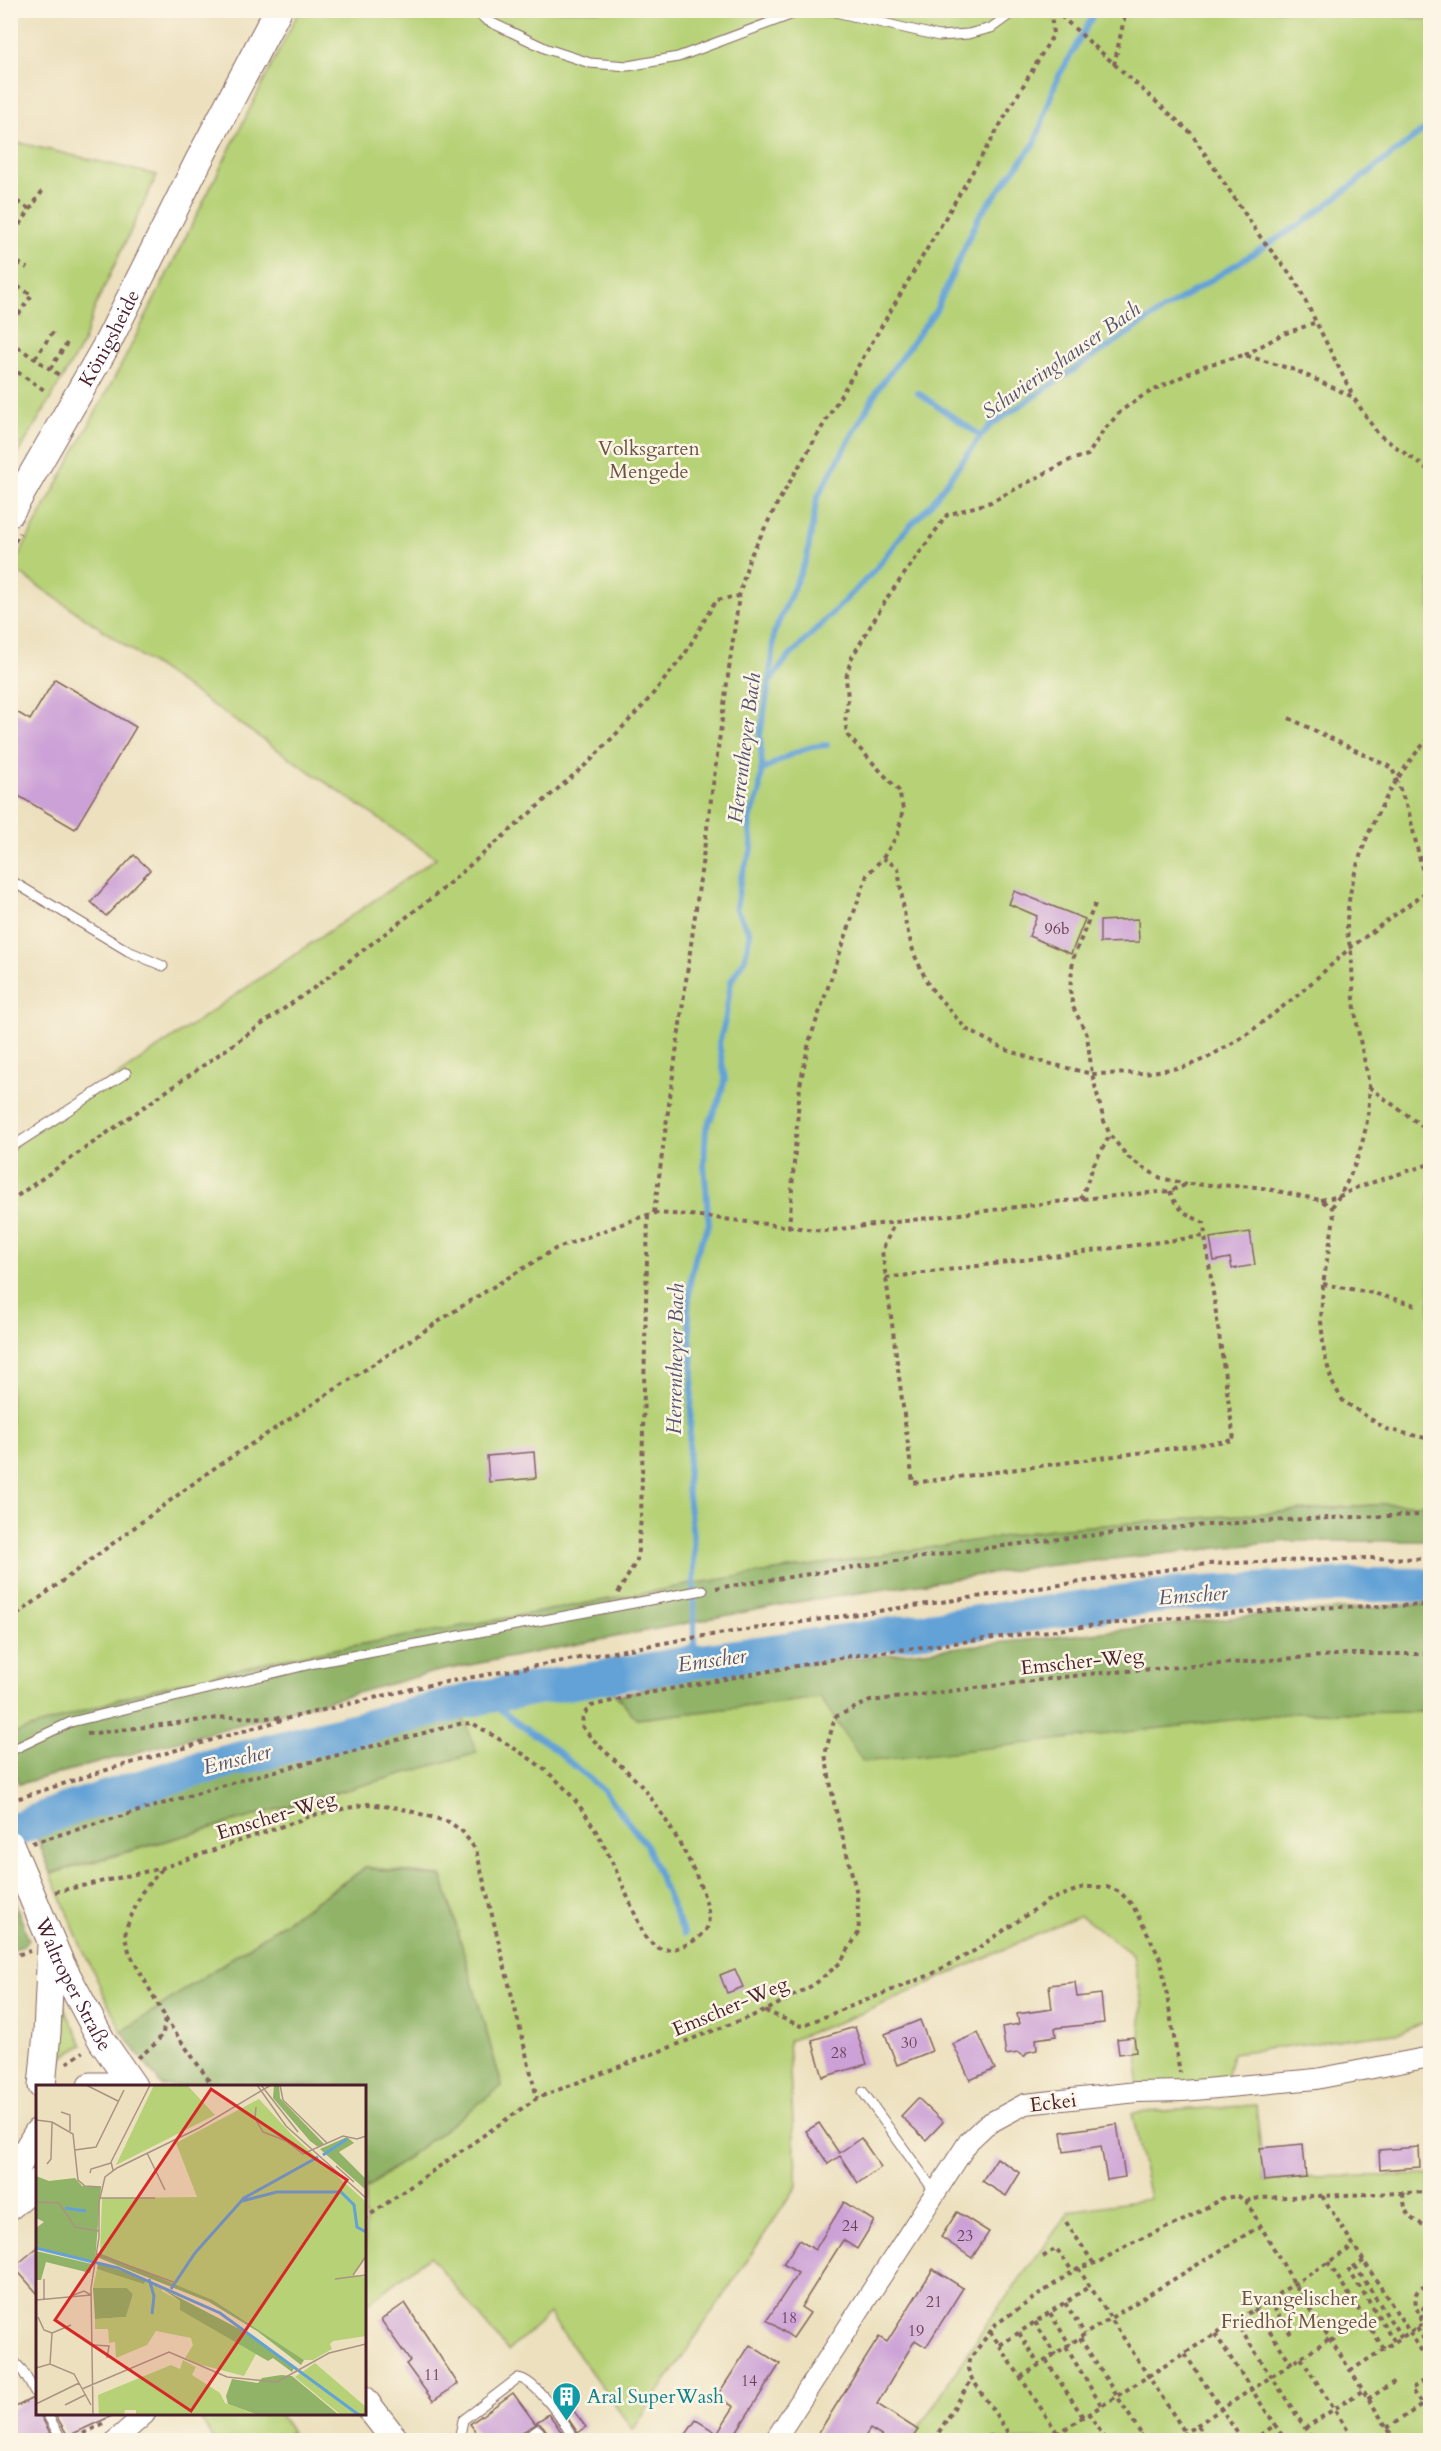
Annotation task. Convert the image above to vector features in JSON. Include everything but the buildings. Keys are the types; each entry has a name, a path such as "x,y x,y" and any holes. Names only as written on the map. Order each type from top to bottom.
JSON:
{"main road":[{"name":"Königsheide","path":"199,160 260,10"},
{"name":"Königsheide","path":"10,513 106,346 199,160 278,10"},
{"name":"Waltroper Straße","path":"21,1844 28,1887 51,1944 102,2041 132,2085"},
{"path":"42,2085 51,1944"},
{"path":"10,2178 36,2128"},
{"path":"10,2206 36,2184"},
{"path":"366,2403 394,2440"}],"street":[{"name":"Eckei","path":"775,2440 969,2141 986,2126 1025,2104 1137,2092 1184,2091 1316,2079 1431,2057"},
{"path":"116,2440 145,2415"}],"lane":[{"path":"475,10 486,20 547,49 590,63 628,66 678,57 801,11 831,11 939,36 968,34 991,28 1016,10"},
{"path":"10,880 128,951 163,966"},
{"path":"10,1148 126,1073"},
{"path":"10,1751 71,1722 315,1663 704,1590"},
{"path":"863,2092 935,2192"},
{"path":"10,2357 22,2370 36,2394"},
{"path":"459,2440 463,2420 518,2378 526,2379 541,2393 574,2440"},
{"path":"48,2415 62,2440"},
{"path":"523,2440 538,2430 546,2440"}],"path":[{"path":"1053,10 1191,133 1261,238 1295,280 1353,397 1378,434 1431,471"},
{"path":"654,1213 739,596 749,560 778,502 1053,35 1053,10"},
{"path":"1114,65 1126,10"},
{"path":"10,240 44,190"},
{"path":"10,197 31,210"},
{"path":"10,225 18,230"},
{"path":"10,258 27,267"},
{"path":"10,282 32,295 10,326"},
{"path":"789,1228 800,1085 809,1042 867,875 883,858 898,834 903,809 899,791 848,736 845,723 848,699 846,678 851,659 886,598 947,515 991,502 1070,460 1088,455 1103,431 1122,410 1144,395 1204,366 1245,356 1281,335 1315,323"},
{"path":"34,358 53,332"},
{"path":"10,342 59,375"},
{"path":"51,369 67,344"},
{"path":"1245,356 1295,370 1353,397"},
{"path":"10,367 47,392"},
{"path":"10,1201 315,987 438,893 591,760 644,706 685,654 716,600 739,596"},
{"path":"1289,718 1392,768 1409,813 1431,903"},
{"path":"1431,736 1415,752 1396,781 1365,842 1353,884 1347,929 1357,1025 1369,1088 1366,1124 1351,1177 1332,1208 1334,1218 1323,1284 1321,1321 1324,1353 1332,1382 1343,1401 1386,1429 1431,1438"},
{"path":"883,858 897,868 906,925 914,954 929,986 966,1029 1013,1052 1092,1074 1145,1073 1184,1067 1207,1058 1246,1035 1298,995 1350,948 1428,890"},
{"path":"1095,904 1074,959 1070,990 1073,1007 1087,1035 1092,1074 1110,1135 1128,1156 1161,1178 1188,1184 1258,1187 1320,1200 1332,1208"},
{"path":"1369,1088 1431,1132"},
{"path":"1081,1199 1094,1164 1110,1135"},
{"path":"1320,1200 1340,1196 1431,1164"},
{"path":"1351,1177 1352,1184 1358,1188"},
{"path":"10,1620 210,1471 460,1307 555,1249 654,1213 724,1218 824,1231 1081,1199 1170,1191 1188,1184"},
{"path":"894,1223 882,1251 913,1483 1234,1440 1204,1224 1181,1210 1172,1201 1170,1191"},
{"path":"602,1609 622,1588 637,1560 644,1471 648,1215"},
{"path":"886,1278 1205,1236"},
{"path":"1323,1284 1373,1293 1419,1306"},
{"path":"704,1590 960,1551 1124,1532 1224,1523 1431,1515"},
{"path":"10,1801 103,1771 289,1718 429,1685 683,1639 1206,1564 1366,1558 1431,1559"},
{"path":"21,1844 252,1777 459,1724 472,1723 539,1765 568,1792 591,1823 645,1937 654,1946 665,1951 681,1947 699,1937 707,1927 708,1911 700,1884 665,1819 644,1789 582,1726 583,1714 591,1706 637,1695 851,1656 1104,1624 1301,1608 1431,1605"},
{"name":"Emscher-Weg","path":"28,1887 162,1868 317,1814 368,1804 399,1808 449,1822 462,1831 476,1850 537,2098 765,2011 815,1984 840,1963 859,1932 857,1894 834,1803 825,1754 835,1716 870,1701 1089,1674 1348,1654 1431,1654"},
{"path":"77,1736 227,1717 289,1718"},
{"path":"162,1868 142,1892 126,1928 125,1938 130,1954 165,2017 212,2085"},
{"path":"765,2011 801,2026 930,1975 974,1951 1047,1901 1084,1887 1107,1887 1120,1892 1133,1906 1161,1960 1184,2091"},
{"path":"136,2059 163,2034 165,2017"},
{"path":"66,2064 86,2050"},
{"path":"366,2217 537,2098"},
{"path":"1246,2201 1259,2198 1431,2192"},
{"path":"1403,2193 1409,2217 1416,2223 1431,2227"},
{"path":"1013,2440 972,2379 968,2369 969,2360 996,2324 1078,2268 1094,2264 1223,2198 1238,2196 1246,2201 1294,2283 1395,2440"},
{"path":"1322,2196 1431,2364"},
{"path":"1066,2222 1094,2264"},
{"path":"1021,2377 1085,2334 1260,2226"},
{"path":"1057,2434 1354,2246"},
{"path":"1043,2257 1056,2248 1073,2272"},
{"path":"1364,2261 1348,2269 1395,2342"},
{"path":"1328,2262 1384,2349"},
{"path":"1355,2266 1402,2338"},
{"path":"1078,2268 1190,2440"},
{"path":"1000,2345 1090,2286"},
{"path":"1431,2286 1422,2288 1416,2293 1414,2302 1420,2325 1431,2349"},
{"path":"1420,2325 1422,2311 1431,2295"},
{"path":"1269,2300 1292,2336"},
{"path":"1065,2303 1085,2334"},
{"path":"1254,2309 1292,2364"},
{"path":"1050,2313 1101,2405"},
{"path":"1350,2371 1431,2319"},
{"path":"1174,2440 1301,2358 1365,2320"},
{"path":"1235,2321 1313,2440"},
{"path":"1035,2322 1055,2355"},
{"path":"1420,2325 1431,2333"},
{"path":"990,2331 1062,2440"},
{"path":"1019,2333 1040,2365"},
{"path":"1215,2334 1285,2440"},
{"path":"1080,2338 1145,2440"},
{"path":"1185,2354 1242,2440"},
{"path":"1301,2358 1354,2440"},
{"path":"1046,2360 1083,2417"},
{"path":"1431,2376 1411,2389 1431,2418"},
{"path":"934,2440 972,2379"},
{"path":"1368,2399 1396,2380"},
{"path":"1305,2428 1362,2391"},
{"path":"1387,2428 1422,2405"},
{"path":"1088,2414 1106,2440"},
{"path":"69,2440 110,2420"},
{"path":"1253,2440 1275,2425"},
{"path":"1198,2426 1208,2440"},
{"path":"1133,2440 1142,2434"},
{"path":"1383,2440 1391,2435"},
{"path":"980,2440 991,2436 1000,2440"}],"green space":[{"name":"Volksgarten Mengede","path":"1356,10 1430,20 1430,1504 1386,1504 1052,1529 704,1582 275,1660 138,1693 11,1735 10,1149 436,858 12,568 125,358 299,11"},
{"path":"11,141 157,175 96,305 82,345 11,466"},
{"path":"1386,1504 1430,1504 1430,1541 1287,1541 1034,1567 791,1603 434,1672 19,1784 11,1764 10,1735 138,1693 275,1660 704,1582 1052,1529"},
{"path":"1430,1603 1430,1712 1293,1713 863,1762 821,1698 637,1719 617,1696 692,1676 1259,1615"},
{"path":"605,1683 637,1719 821,1698 1293,1713 1430,1712 1430,2020 1402,2032 1232,2053 1225,2083 1137,2092 1142,2003 1133,1955 1080,1915 865,2012 788,2041 797,2186 633,2430 549,2314 508,2351 430,2256 366,2305 366,2189 502,2086 442,1876 366,1867 122,2032 81,1946 51,1874 476,1753 461,1712"},
{"path":"461,1712 477,1753 51,1873 33,1828"},
{"path":"366,1868 442,1877 502,2086 366,2188 366,2085 161,2085 122,2032"},
{"path":"10,1890 29,1940 23,1946 11,1950"},
{"path":"61,2002 83,2045 51,2064"},
{"name":"Evangelischer Friedhof Mengede","path":"1256,2105 1264,2181 1306,2177 1430,2175 1430,2440 911,2440 988,2322 1070,2211 1150,2199 1132,2113"},
{"path":"198,2415 280,2415 292,2432 277,2440 215,2440"}],"waterway":[{"name":"Herrentheyer Bach","path":"694,1662 694,1545 687,1488 693,1371 688,1313 690,1282 696,1254 709,1224 704,1164 706,1129 719,1101 725,1079 719,1043 731,981 745,958 750,933 736,909 741,877 752,849 749,822 759,794 762,765 760,735 769,684 774,633 807,557 817,498 878,389 936,310 979,216 1035,143 1057,79 1096,10"},
{"name":"Schwieringhauser Bach","path":"769,683 785,661 875,570 905,531 930,505 991,425 1160,312 1307,220 1424,130 1430,128"},
{"path":"918,393 981,436"},
{"path":"761,771 801,751 827,745"},
{"name":"Emscher","path":"10,1831 65,1810 202,1768 484,1697 694,1662 1170,1595 1350,1585 1430,1585"},
{"path":"484,1697 550,1745 604,1791 646,1845 684,1934"}],"place":[{"name":"Aral SuperWash","path":"566,2422"}]}
